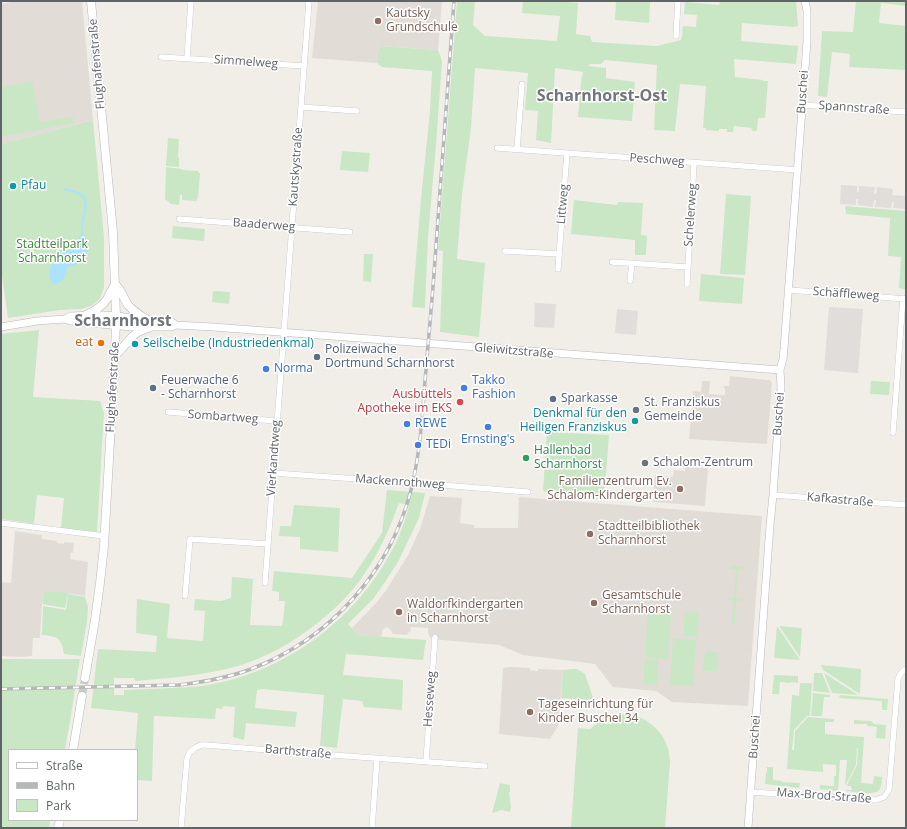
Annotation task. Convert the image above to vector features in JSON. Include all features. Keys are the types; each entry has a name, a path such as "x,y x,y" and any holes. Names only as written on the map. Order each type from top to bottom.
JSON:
{"main road":[{"name":"Flughafenstraße","path":"85,678 100,583 116,326 116,285 113,232 91,1"},
{"path":"86,315 95,311 103,304 116,285 120,289 130,307 146,319"},
{"path":"115,356 133,336 150,327"},
{"path":"73,749 82,696"}],"street":[{"path":"187,59 191,1"},
{"name":"Kautskystraße","path":"284,333 309,1"},
{"path":"676,36 678,1"},
{"name":"Buschei","path":"748,828 781,386 780,370 784,359 808,36 805,1"},
{"name":"Simmelweg","path":"161,57 304,66"},
{"path":"517,150 522,84"},
{"name":"Spannstraße","path":"802,105 906,112"},
{"path":"301,107 357,111"},
{"name":"Peschweg","path":"496,148 798,170"},
{"name":"Littweg","path":"558,268 567,153"},
{"name":"Schelerweg","path":"686,284 694,162"},
{"name":"Baaderweg","path":"179,219 350,232"},
{"path":"505,251 559,254"},
{"path":"612,262 688,267"},
{"path":"630,281 632,263"},
{"name":"Schäffleweg","path":"789,290 905,298 893,433"},
{"name":"Gleiwitzstraße","path":"1,327 86,315 106,315 146,319 172,322 176,325"},
{"name":"Gleiwitzstraße","path":"65,319 70,321 116,326 171,327 176,325 780,370"},
{"name":"Vierkandtweg","path":"265,583 284,333"},
{"name":"Sombartweg","path":"168,412 278,421"},
{"name":"Mackenrothweg","path":"273,473 528,492"},
{"name":"Kafkastraße","path":"773,495 906,505"},
{"path":"1,523 104,536"},
{"path":"185,596 190,539 268,544"},
{"name":"Hesseweg","path":"426,761 435,637"},
{"name":"Max-Brod-Straße","path":"750,792 876,800 884,797 889,790 898,678 906,669"},
{"name":"Barthstraße","path":"181,828 187,758 190,752 201,745 485,766"},
{"path":"372,828 377,758"}],"shaded area":[{"path":"16,1 82,1 93,120 1,144 1,4"},
{"name":"Kautsky Grundschule","path":"318,1 442,1 438,50 379,46 377,63 312,58"},
{"path":"841,185 857,186 857,192 859,192 859,186 875,187 874,193 876,194 877,187 893,189 892,195 906,196 906,209 893,208 894,202 892,202 891,208 875,207 876,200 874,200 873,207 858,205 858,199 856,199 856,205 840,204"},
{"path":"535,303 556,304 554,328 534,327"},
{"path":"829,307 863,309 858,373 824,370"},
{"path":"617,309 638,311 636,335 615,333"},
{"path":"730,376 770,380 772,383 767,444 689,439 693,391 701,392 702,381 710,381 709,394 725,395 724,386 729,386"},
{"name":"Familienzentrum Ev. Schalom-Kindergarten","path":"685,467 708,468 705,506 653,502 655,475 673,477 674,470 685,471"},
{"name":"Gesamtschule Scharnhorst","path":"430,496 462,498 460,523 474,525 474,528 518,528 519,497 762,516 748,706 672,702 656,691 613,687 595,664 523,655 499,645 431,639 428,633 428,628 411,627 410,632 407,635 393,634 387,627 383,629 381,637 357,635 352,628 377,602 387,589 408,555 420,529"},
{"path":"15,531 42,535 42,539 57,541 57,543 74,543 73,553 71,552 70,559 88,562 85,596 44,590 40,638 33,638 32,656 1,656 1,582 11,583"},
{"name":"Tageseinrichtung für Kinder Buschei 34","path":"503,668 530,668 530,671 538,671 538,669 563,670 558,726 550,739 499,734"}],"green space":[{"path":"457,1 475,1 473,25 485,36 557,41 560,16 522,13 523,1 556,1 578,3 576,34 590,36 592,42 657,46 681,40 683,26 696,27 697,15 684,14 685,2 719,5 720,1 796,1 798,26 794,27 742,23 741,41 798,46 796,64 734,59 735,77 768,81 765,118 758,118 757,131 753,131 751,128 734,126 733,132 727,132 727,129 719,129 719,131 706,130 706,128 703,128 706,86 680,84 675,131 654,130 657,65 605,60 601,64 590,64 588,66 606,68 606,78 635,82 632,121 578,117 583,72 555,68 551,143 536,140 538,111 525,110 528,73 475,68 471,128 462,194 457,259 485,263 479,337 440,332 443,251 438,250"},
{"path":"616,1 650,1 649,23 615,20"},
{"path":"856,1 906,1 906,6 881,3 879,23 906,26 906,70 849,67 850,54 832,52 827,97 818,96 822,31 853,32"},
{"path":"379,46 438,50 442,61 428,237 425,308 412,307 430,111 432,71 382,67 377,63"},
{"path":"32,81 40,122 73,117 74,123 1,137 1,87"},
{"name":"Stadtteilpark Scharnhorst","path":"93,120 104,237 104,288 99,300 91,306 81,309 60,310 8,318 1,269 1,144"},
{"path":"168,138 179,139 179,167 166,166"},
{"path":"342,151 370,153 368,172 340,170"},
{"path":"166,167 198,171 200,174 198,198 196,201 182,200 182,195 180,195 179,205 171,204 165,199"},
{"path":"726,194 751,196 745,275 720,274"},
{"path":"574,200 617,205 618,202 643,203 641,235 647,236 646,255 635,255 635,240 571,234"},
{"path":"845,206 906,211 906,290 899,288 901,257 888,256 890,218 846,214"},
{"path":"173,226 205,229 204,241 172,238"},
{"path":"364,254 373,254 371,282 363,281"},
{"path":"701,274 744,278 742,304 699,301"},
{"path":"213,291 230,292 229,304 212,302"},
{"path":"39,330 33,397 100,401 104,413 97,532 61,528 64,498 37,495 34,524 1,519 1,334"},
{"path":"871,381 890,382 889,395 870,394"},
{"path":"547,432 609,435 604,499 547,494 543,490"},
{"path":"387,490 425,493 419,518 399,560 373,599 348,624 358,635 426,640 423,660 346,654 343,675 403,680 402,710 364,707 362,701 343,699 337,748 320,746 324,695 262,689 257,690 255,708 297,712 295,727 246,723 244,740 233,737 235,707 223,706 222,709 216,708 215,719 154,716 152,781 138,780 138,749 135,749 138,713 91,708 98,649 156,652 157,636 136,633 137,599 170,604 167,638 203,641 205,611 194,610 195,599 221,601 231,598 232,577 253,579 250,625 282,626 285,601 279,601 279,592 272,591 274,571 352,578 382,533","holes":["399,503 409,505 405,521 383,566 349,609 330,627 308,644 285,658 261,670 235,679 208,685 124,690 124,695 114,695 114,678 134,678 135,681 210,673 252,661 288,643 306,632 338,605 363,576 388,531"]},
{"path":"294,505 340,508 338,552 300,549 300,537 279,536 280,526 291,526"},
{"path":"731,566 744,567 744,570 738,569 736,598 742,598 742,601 736,601 735,625 732,624 733,601 728,600 728,598 734,598 736,569 730,569"},
{"path":"44,590 68,593 65,608 42,604"},
{"path":"68,594 85,597 88,607 81,656 64,654 62,644 58,639 51,636 42,635 43,606 66,610"},
{"path":"648,610 671,611 668,659 645,657"},
{"path":"685,612 699,613 697,637 683,636"},
{"path":"777,626 800,660 774,658"},
{"path":"779,626 802,628 800,657"},
{"path":"673,638 696,640 693,686 670,685"},
{"path":"705,651 718,652 717,671 703,671"},
{"path":"1,659 80,659 65,749 8,749 8,821 50,821 49,828 1,828"},
{"path":"645,659 658,660 657,685 643,684"},
{"path":"821,665 861,669 860,694 823,670"},
{"path":"577,669 585,674 594,701 561,698 563,670"},
{"path":"814,673 822,673 830,693 813,691"},
{"path":"824,673 858,695 832,693"},
{"path":"774,675 798,676 798,683 780,682 779,694 772,694"},
{"path":"800,683 812,683 810,716 807,716 794,730 792,750 794,750 795,731 808,717 834,719 834,722 825,722 825,734 864,737 861,783 873,784 874,776 882,777 879,790 873,793 846,791 852,790 851,786 847,785 857,765 858,748 856,765 845,786 847,760 840,760 838,791 820,789 820,785 834,786 836,765 823,764 823,772 787,769 792,695 799,696"},
{"path":"813,693 830,695 830,697 824,697 822,716 811,716"},
{"path":"840,695 888,699 887,710 882,709 882,701 839,698"},
{"path":"621,714 633,715 648,722 657,729 667,745 670,761 665,828 571,828 578,728 590,729 604,718"},
{"path":"854,720 871,721 874,724 886,725 885,739 876,738 877,727 867,726 867,724 854,724"},
{"path":"767,767 773,767 773,780 800,783 799,788 765,784"},
{"path":"500,783 510,785 510,812 502,810 492,813"}],"water":[{"path":"82,236 86,237 88,247 87,255 78,264 73,267 73,265 68,267 61,281 54,284 50,278 50,270 54,259 65,251 75,247 78,238"}],"waterway":[{"path":"64,189 75,192 82,196 85,200 86,206 82,236"}],"tunnel":[{"path":"82,696 85,678"}],"railway":[{"path":"1,689 179,685 233,675 280,656 306,640 331,621 353,599 372,575 388,548 401,520 411,490 418,454 433,287 454,1"}],"place":[{"name":"Kautsky Grundschule","path":"378,21"},
{"name":"Pfau","path":"13,186"},
{"name":"eat","path":"101,343"},
{"name":"Seilscheibe (Industriedenkmal)","path":"135,344"},
{"name":"Polizeiwache Dortmund Scharnhorst","path":"317,357"},
{"name":"Norma","path":"266,369"},
{"name":"Feuerwache 6 - Scharnhorst","path":"153,388"},
{"name":"Takko Fashion","path":"464,388"},
{"name":"Sparkasse","path":"553,399"},
{"name":"Ausbüttels Apotheke im EKS","path":"460,402"},
{"name":"St. Franziskus Gemeinde","path":"636,410"},
{"name":"Denkmal für den Heiligen Franziskus","path":"635,421"},
{"name":"REWE","path":"407,424"},
{"name":"Ernsting's","path":"488,427"},
{"name":"TEDi","path":"418,445"},
{"name":"Hallenbad Scharnhorst","path":"526,458"},
{"name":"Schalom-Zentrum","path":"645,463"},
{"name":"Familienzentrum Ev. Schalom-Kindergarten","path":"680,489"},
{"name":"Stadtteilbibliothek Scharnhorst","path":"590,534"},
{"name":"Gesamtschule Scharnhorst","path":"594,603"},
{"name":"Waldorfkindergarten in Scharnhorst","path":"399,612"},
{"name":"Tageseinrichtung für Kinder Buschei 34","path":"530,712"}],"district":[{"name":"Scharnhorst-Ost","path":"602,96"},
{"name":"Scharnhorst","path":"123,321"}]}
